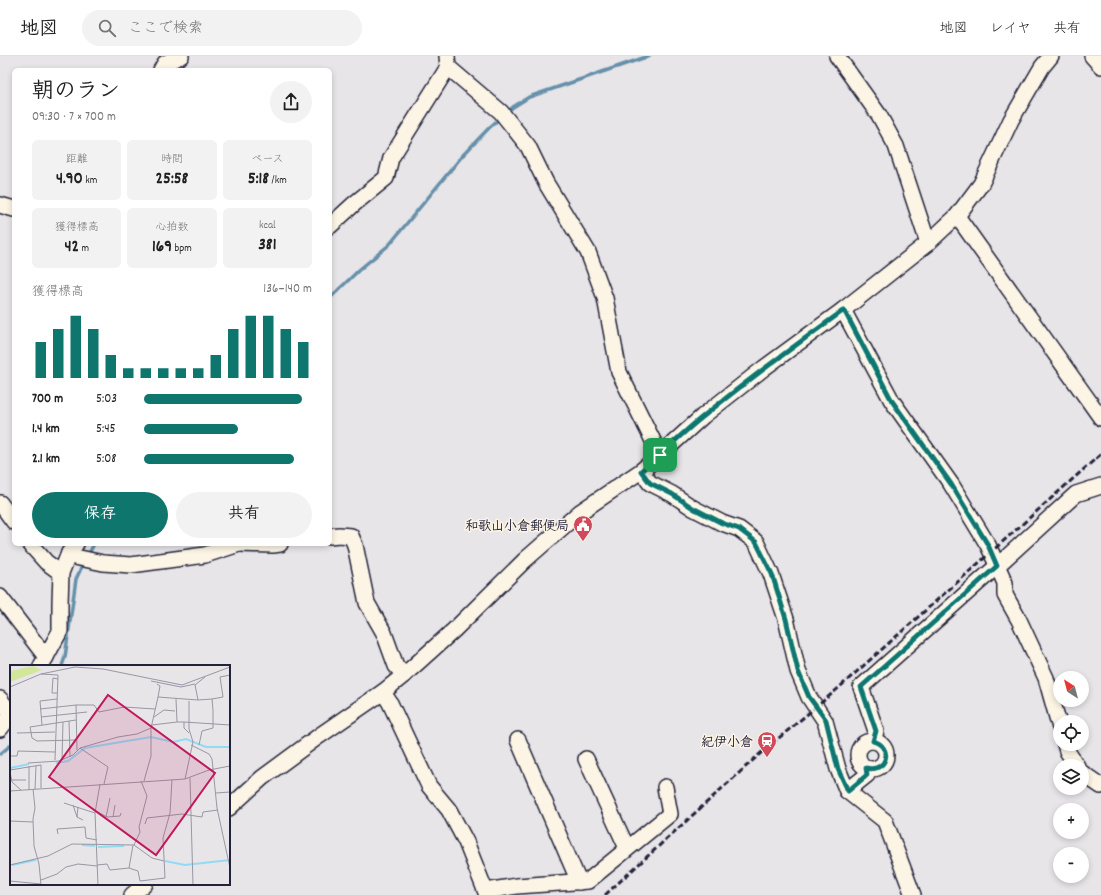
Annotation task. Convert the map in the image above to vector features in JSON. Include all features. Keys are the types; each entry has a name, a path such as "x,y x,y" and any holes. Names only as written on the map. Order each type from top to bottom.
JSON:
{"street":[{"path":"162,68 165,63 181,56"},
{"path":"837,56 879,115 896,146 928,243"},
{"path":"230,807 262,778 404,675 454,630 525,560 580,512 641,471 703,416 758,373 844,310 928,243 957,216 981,184 1011,120 1042,67 1051,56"},
{"path":"1092,56 1101,66"},
{"path":"332,224 386,178 391,158 447,62 506,118 528,146 546,183 588,252 605,298 619,372 660,455"},
{"path":"0,205 12,208"},
{"path":"957,216 1101,418"},
{"path":"844,310 892,401 951,484 988,545 1005,583 1005,595 1019,620 1046,678 1056,715"},
{"path":"641,471 650,483 722,523 739,529 756,542 772,574 786,619 798,671 809,697 826,720 838,769 848,791 885,821 913,895"},
{"path":"848,791 867,775 866,768 878,768 882,765 886,754 882,745 873,741 876,731 861,687 1076,494 1101,486"},
{"path":"332,536 351,536 355,545 367,603 384,633 396,666 404,675"},
{"path":"32,546 46,562 61,573"},
{"path":"0,597 43,662 60,631 61,573 73,551 103,563 131,565 205,555 233,546"},
{"path":"382,692 390,703 430,786 449,810 466,842 486,893 517,886 588,881 670,814 665,787"},
{"path":"0,698 10,713"},
{"path":"0,729 10,715"},
{"path":"518,740 580,882"},
{"path":"586,759 627,848"},
{"path":"1089,777 1101,786"},
{"path":"132,895 144,885"}],"waterway":[{"path":"506,113 529,97 649,56"},
{"path":"332,296 360,269 389,245 463,155 501,117"},
{"path":"88,555 93,546"},
{"path":"62,665 65,657 76,579 84,562"},
{"path":"0,754 10,746"}],"railway":[{"path":"605,895 762,752 834,692 1101,454"}],"place":[{"name":"和歌山小倉郵便局","path":"583,542"},
{"name":"紀伊小倉","path":"767,758"}],"route":[{"path":"844,310 892,401 951,484 988,545 997,566 861,687 876,731 873,741 882,745 885,749 886,756 882,765 878,768 866,768 867,775 848,791 838,769 826,720 809,697 798,671 786,619 772,574 756,542 739,529 722,523 650,483 641,471 660,455 703,416 764,368 844,310"}]}
